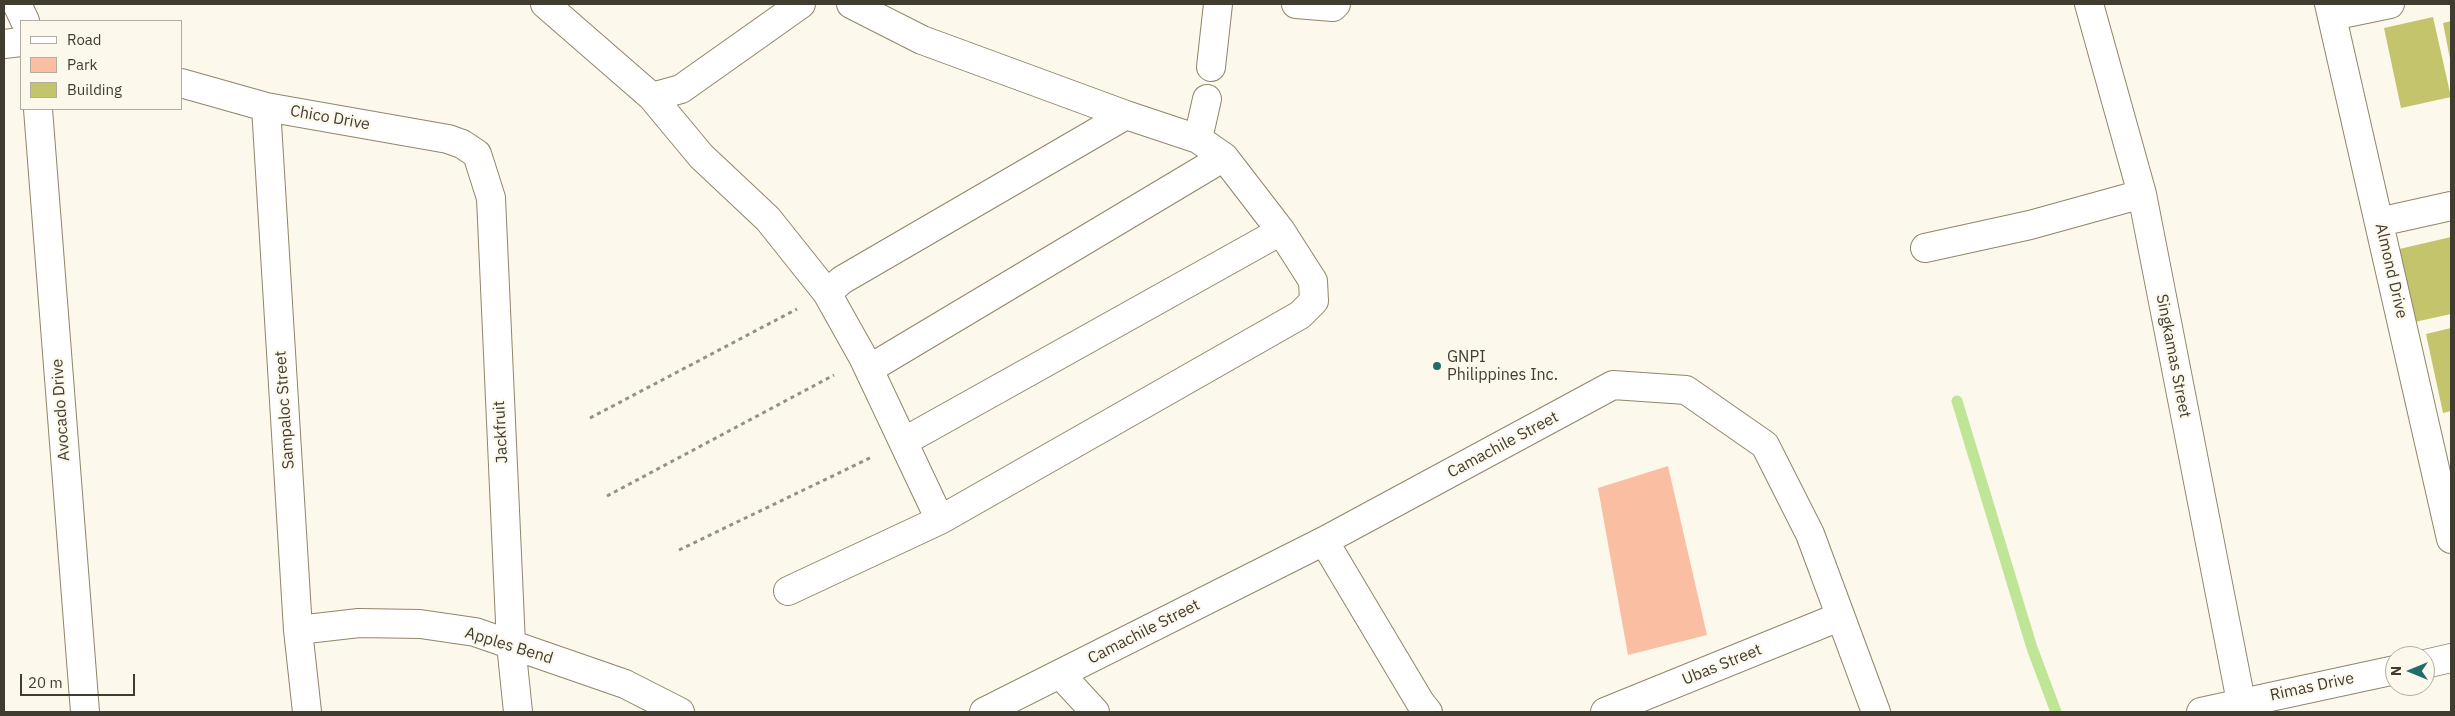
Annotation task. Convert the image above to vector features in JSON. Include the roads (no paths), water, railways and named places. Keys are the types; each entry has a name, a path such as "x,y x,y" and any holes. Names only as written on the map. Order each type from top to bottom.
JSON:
{"street":[{"path":"17,4 24,20"},
{"path":"544,4 652,97 701,156 768,219 827,293 866,364 940,520"},
{"path":"652,97 681,89 801,4"},
{"path":"788,591 940,520 1300,315 1314,301 1313,281 1281,231 1224,157 1198,139 1126,115 922,40 852,4"},
{"path":"1211,67 1218,4"},
{"path":"1296,4 1333,7 1336,4"},
{"name":"Singkamas Street","path":"2088,4 2142,194 2242,707"},
{"path":"2331,10 2390,4"},
{"name":"Almond Drive","path":"2331,10 2379,222 2441,446 2451,539"},
{"path":"4,44 20,42"},
{"name":"Chico Drive","path":"182,83 266,107 448,139 462,144 477,154"},
{"path":"1198,139 1207,99"},
{"name":"Sampaloc Street","path":"266,107 298,630 307,712"},
{"name":"Avocado Drive","path":"38,110 85,712"},
{"path":"827,293 842,280 1126,115"},
{"name":"Jackfruit","path":"477,154 491,198 511,644 518,712"},
{"path":"866,364 1224,157"},
{"path":"1925,248 2030,225 2142,194"},
{"path":"2379,222 2451,206"},
{"path":"903,442 1281,231"},
{"name":"Camachile Street","path":"984,712 1324,541 1613,385 1686,390 1765,445 1810,534 1839,617 1876,712"},
{"path":"1324,541 1420,702 1428,712"},
{"name":"Ubas Street","path":"1605,712 1839,617"},
{"name":"Apples Bend","path":"298,630 359,622 420,624 474,632 626,684 680,712"},
{"path":"2435,662 2451,658"},
{"name":"Rimas Drive","path":"2201,712 2242,707 2385,672"},
{"path":"1060,674 1095,712"}],"waterway":[{"path":"1957,401 2032,648 2056,712"}],"place":[{"name":"GNPI Philippines Inc.","path":"1437,366"}]}
